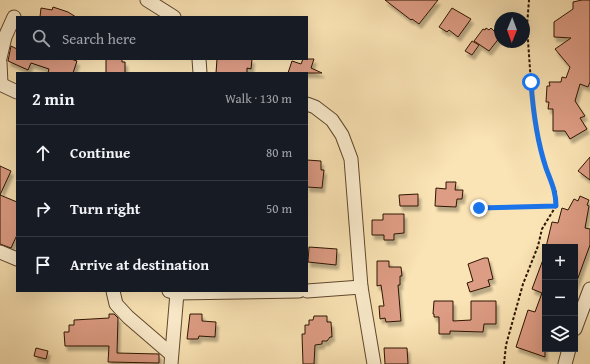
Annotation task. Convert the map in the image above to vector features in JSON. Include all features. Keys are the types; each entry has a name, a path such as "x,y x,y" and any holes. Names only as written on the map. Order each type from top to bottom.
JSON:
{"street":[{"path":"147,0 172,16"},
{"path":"0,58 2,36 14,16"},
{"path":"199,60 200,72"},
{"path":"0,62 0,84 16,92"},
{"path":"308,104 316,107 332,120 342,135 352,159 361,288 374,364"},
{"path":"0,252 16,259"},
{"path":"308,291 361,288"},
{"path":"578,321 590,289"},
{"path":"113,292 116,304 128,318 171,359"},
{"path":"171,359 173,292"},
{"path":"565,364 568,352"}],"path":[{"path":"504,364 506,345 523,284 538,246 542,229 556,206 556,192 546,168 533,112 527,26 529,0"},
{"path":"479,208 556,206"}],"building":[{"path":"385,0 438,0 419,24 412,19 411,20"},
{"path":"590,0 590,82 588,87 580,84 575,101 585,116 580,118 587,129 570,139 565,131 553,131 553,109 548,109 549,102 546,102 547,86 550,86 549,82 561,82 562,77 566,78 570,67 555,49 571,38 554,37 554,22 573,9 573,2"},
{"path":"53,7 68,12 74,16 40,16 41,8 52,10"},
{"path":"452,8 471,19 458,37 449,30 447,32 439,27"},
{"path":"486,28 489,30 491,28 494,31 494,45 489,51 474,41 483,29 485,30"},
{"path":"472,41 479,45 472,55 465,51"},
{"path":"11,46 16,48 16,60 77,61 73,72 48,72 49,69 31,63 28,70 8,61"},
{"path":"314,59 311,68 322,73 288,72 292,61 301,64 303,60"},
{"path":"106,60 122,60 122,62 125,62 125,72 106,72"},
{"path":"217,60 252,60 251,69 247,68 247,72 216,72"},
{"path":"590,157 590,180 578,171"},
{"path":"308,160 321,161 321,170 324,170 322,188 308,187"},
{"path":"0,166 11,171 0,195"},
{"path":"446,182 456,182 455,190 463,190 462,199 457,199 456,207 435,206 436,188 446,189"},
{"path":"418,194 418,206 400,206 399,195"},
{"path":"0,195 16,202 16,237 11,248 0,244"},
{"path":"580,196 589,200 587,205 589,206 585,228 590,229 590,245 578,278 578,244 547,244 552,222 558,223 562,208 568,210 574,199 578,201"},
{"path":"383,214 404,214 404,233 394,234 394,240 384,240 384,235 372,235 372,220 383,220"},
{"path":"309,247 337,249 336,265 308,262"},
{"path":"488,258 493,279 488,280 490,286 470,292 467,283 473,281 468,264"},
{"path":"377,261 389,261 389,267 401,267 402,276 400,276 400,285 398,285 401,321 386,322 385,318 380,319 379,306 384,306 381,285 377,286"},
{"path":"542,262 542,293 532,289"},
{"path":"542,293 542,352 545,352 545,357 516,347 528,310 535,312"},
{"path":"434,301 453,301 453,321 471,320 471,301 496,301 496,324 484,324 483,332 450,331 450,334 439,334 439,317 434,317 433,314"},
{"path":"109,314 114,314 118,318 117,353 159,354 159,363 108,362 109,346 65,346 64,332 69,332 69,325 74,325 74,320 109,318"},
{"path":"190,314 202,314 202,321 216,322 215,337 199,336 198,339 187,339"},
{"path":"314,316 327,316 327,322 331,322 332,337 330,337 327,341 322,341 322,344 315,345 314,364 303,364 302,334 305,334 305,325 309,325 309,320 313,320"},
{"path":"36,348 48,351 46,359 34,356"},
{"path":"384,348 407,348 408,364 385,364"}],"route":[{"path":"479,208 556,206 556,192 552,179 546,168 533,112 531,82"}]}
